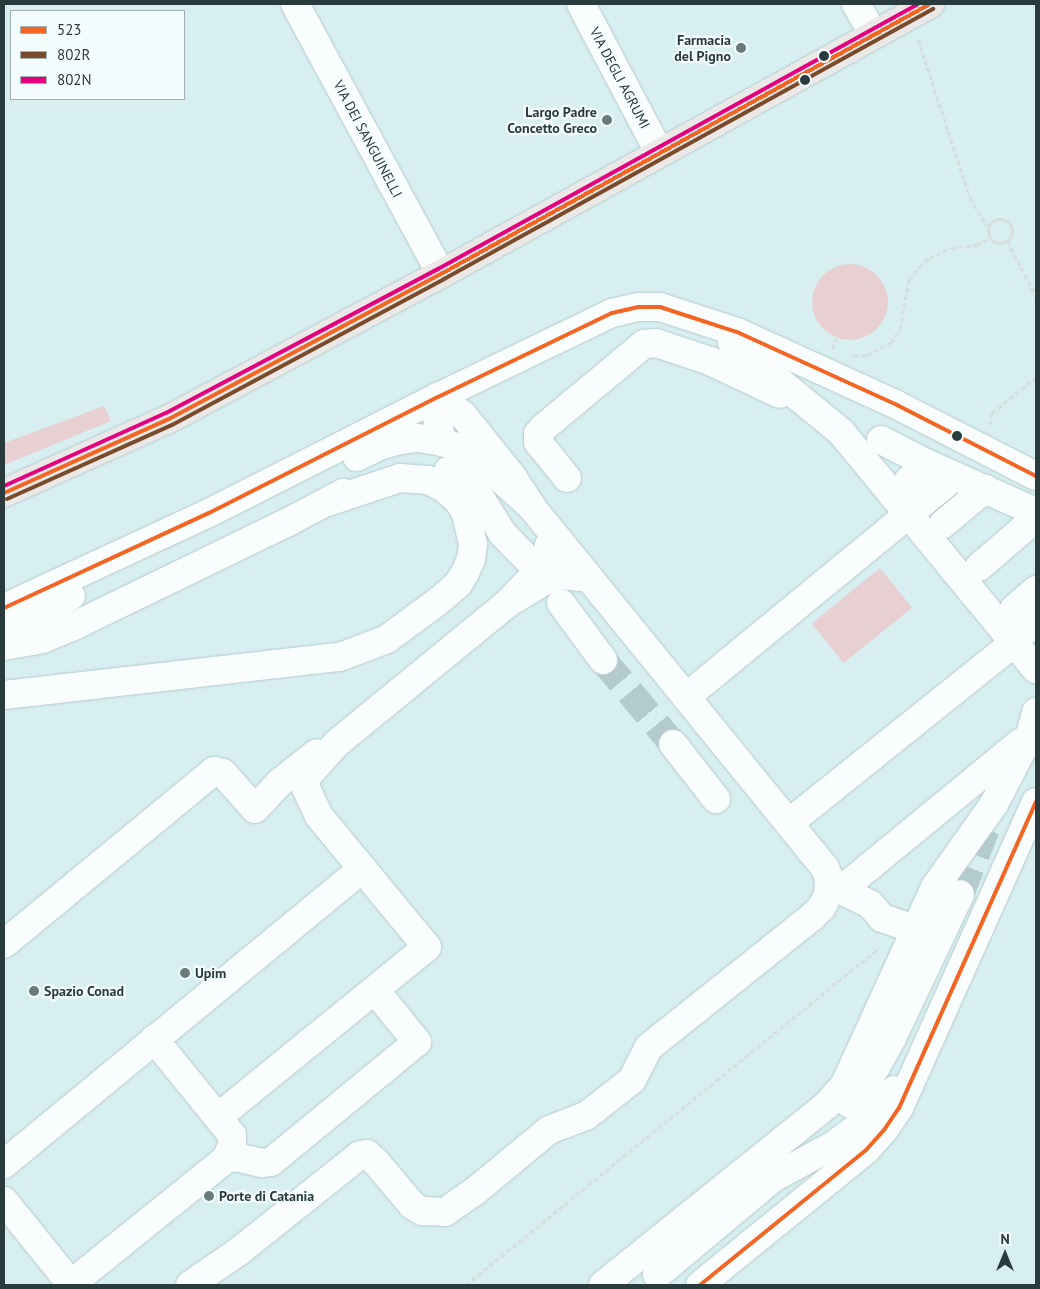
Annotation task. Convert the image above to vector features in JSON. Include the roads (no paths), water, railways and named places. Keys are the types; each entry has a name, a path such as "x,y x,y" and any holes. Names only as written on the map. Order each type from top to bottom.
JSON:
{"main road":[{"path":"4,493 169,419 441,274 920,9"}],"street":[{"name":"VIA DEI SANGUINELLI","path":"295,4 441,274"},
{"name":"VIA DEGLI AGRUMI","path":"581,4 659,152"},
{"path":"856,4 873,34"},
{"path":"4,608 209,513 438,397 612,313 638,307 660,307 737,332 897,406 1036,476"},
{"path":"688,315 758,362 816,414"},
{"path":"567,478 538,442 538,434 644,344 656,342 710,361 765,386 816,414 842,432 1036,669"},
{"path":"438,397 436,413 442,442"},
{"path":"438,397 462,415 511,475 549,531 826,868 835,884 870,904 882,918 914,929"},
{"path":"4,634 66,598 382,444 418,438 442,442 470,451 532,507"},
{"path":"881,440 918,473 955,476 1036,512"},
{"path":"4,646 42,639 76,625 328,502 362,480 403,465 422,464 441,468 468,484 481,499 502,533 527,559"},
{"path":"686,697 955,476"},
{"path":"4,695 340,657 387,639 441,599 458,584 465,574 471,559 472,544 466,513 456,499 442,487 428,480 400,478 328,502"},
{"path":"943,524 985,489"},
{"path":"979,567 1036,518"},
{"path":"319,816 306,788 308,775 338,742 508,603 544,566 549,531"},
{"path":"508,603 549,578 561,575 588,578"},
{"path":"789,823 999,655 1025,615 1036,590"},
{"path":"561,603 603,660"},
{"path":"612,1283 827,1105 844,1084 935,887 994,804 1034,735"},
{"path":"190,1285 238,1252 360,1155 367,1154 375,1161 412,1205 422,1211 445,1212 474,1192 549,1130 586,1116 632,1080 649,1047 822,908 835,884 1034,735"},
{"path":"4,944 214,771 223,773 255,809 279,783 316,753 338,742"},
{"path":"673,744 716,799"},
{"path":"218,1117 427,947 319,816 289,791 265,800"},
{"path":"700,1285 866,1150 884,1130 899,1108 913,1081 1036,802"},
{"path":"4,1164 362,869"},
{"path":"658,1275 773,1178 834,1145 867,1120 888,1098 910,1062 961,946 1006,871"},
{"path":"766,1154 825,1126 844,1111 859,1094 892,1038 960,894"},
{"path":"226,1159 236,1157 261,1163 271,1162 417,1042 375,990"},
{"path":"4,1202 71,1284 226,1159 232,1146 232,1135 154,1039"}],"tunnel":[{"path":"603,660 673,744"},
{"path":"960,894 991,816"}],"place":[{"name":"Farmacia del Pigno","path":"741,48"},
{"name":"Largo Padre Concetto Greco","path":"607,120"},
{"name":"Upim","path":"185,973"},
{"name":"Spazio Conad","path":"34,991"},
{"name":"Porte di Catania","path":"209,1196"}]}
